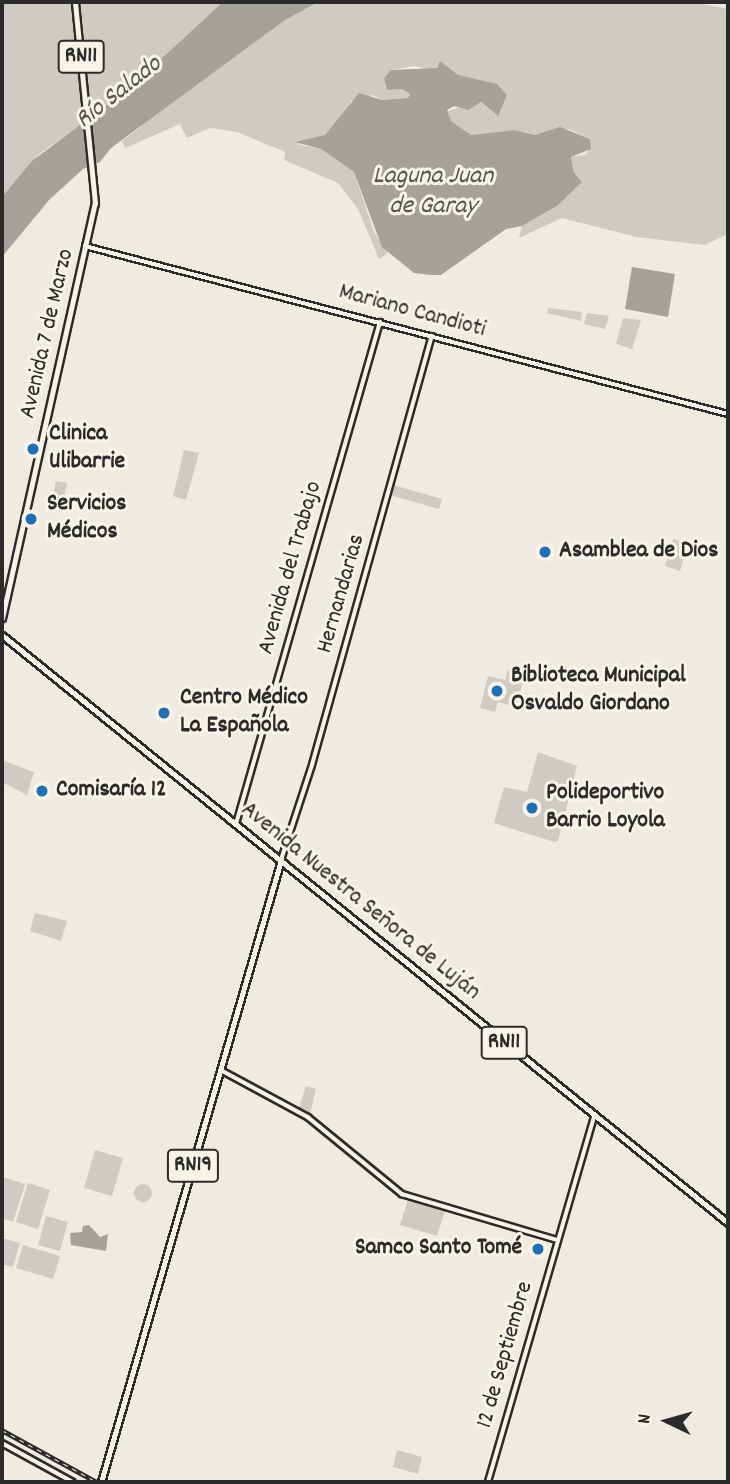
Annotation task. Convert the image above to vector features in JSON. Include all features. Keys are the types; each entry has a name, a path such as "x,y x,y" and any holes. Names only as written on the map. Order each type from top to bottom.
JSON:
{"main road":[{"name":"Avenida 7 de Marzo","path":"2,618 95,203 95,179 75,2"},
{"name":"Avenida Nuestra Señora de Luján","path":"2,635 728,1223"},
{"name":"RN19","path":"268,905 281,860"},
{"name":"RN19","path":"101,1482 281,860"},
{"path":"278,875 285,870 296,873"}],"street":[{"name":"Mariano Candioti","path":"85,246 728,414"},
{"name":"Avenida del Trabajo","path":"236,824 380,322"},
{"name":"Hernandarias","path":"281,860 312,765 432,336"},
{"path":"220,1069 308,1117 402,1194 557,1240"},
{"name":"12 de Septiembre","path":"488,1482 594,1116"},
{"path":"2,1443 72,1482"}],"shaded area":[{"path":"2,2 693,2 728,9 728,234 704,245 637,237 562,218 519,238 522,226 557,206 582,182 574,174 571,157 587,154 590,139 569,129 535,135 514,130 471,135 451,121 447,111 480,102 498,116 474,79 414,66 391,70 384,78 387,90 402,89 410,94 408,98 382,100 373,95 351,101 344,116 325,135 297,144 321,149 354,172 374,232 388,253 379,259 358,209 338,183 284,160 285,152 237,132 210,128 187,138 180,124 125,148 122,141 142,126 103,110 39,154 2,197"},
{"path":"548,308 582,312 581,321 547,313"},
{"path":"587,313 609,316 605,329 584,324"},
{"path":"623,318 641,320 632,349 616,344"},
{"path":"184,450 199,453 186,500 173,496"},
{"path":"56,481 67,483 62,510 50,508"},
{"path":"393,485 442,499 439,509 390,495"},
{"path":"673,539 688,544 680,571 665,566"},
{"path":"508,670 525,674 516,707 498,702 495,712 480,708 488,676 505,680"},
{"name":"Polideportivo Barrio Loyola","path":"538,752 577,766 558,841 554,842 494,823 504,787 527,792"},
{"path":"2,760 34,772 27,795 2,782"},
{"path":"35,913 67,921 61,941 30,931"},
{"path":"306,1086 316,1089 310,1114 299,1108"},
{"path":"95,1150 123,1158 112,1196 84,1188"},
{"path":"3,1177 25,1184 13,1222 2,1218"},
{"path":"28,1183 50,1190 38,1229 16,1222"},
{"path":"143,1184 149,1187 152,1193 149,1199 143,1202 137,1199 134,1193 137,1187"},
{"path":"408,1200 445,1211 437,1236 400,1225"},
{"path":"46,1216 68,1222 60,1251 38,1245"},
{"path":"2,1238 20,1243 13,1267 2,1264"},
{"path":"23,1245 60,1256 53,1279 16,1268"},
{"path":"397,1450 422,1457 418,1474 393,1467"}],"water":[{"path":"223,2 318,2 285,20 111,148 100,162 83,169 49,200 2,257 2,197 32,161 132,86"},
{"name":"Laguna Juan de Garay","path":"440,61 458,75 497,84 507,95 498,116 481,102 468,110 454,106 447,110 451,121 471,135 514,130 535,135 560,127 590,139 591,149 571,157 574,173 582,182 557,206 522,226 506,229 441,275 431,275 414,273 382,247 354,172 321,149 295,142 325,135 359,93 382,100 408,98 410,94 402,89 387,90 384,78 391,70 437,68"},
{"path":"632,267 675,274 668,317 625,309"},
{"path":"89,1225 100,1237 108,1234 106,1251 71,1245 70,1233 82,1232 83,1226"}],"railway":[{"path":"2,1430 97,1482"}],"place":[{"name":"Clinica Ulibarrie","path":"33,449"},
{"name":"Servicios Médicos","path":"31,519"},
{"name":"Asamblea de Dios","path":"545,552"},
{"name":"Biblioteca Municipal Osvaldo Giordano","path":"497,691"},
{"name":"Centro Médico La Española","path":"164,713"},
{"name":"Comisaría 12","path":"42,791"},
{"name":"Polideportivo Barrio Loyola","path":"532,808"},
{"name":"Samco Santo Tomé","path":"538,1249"}],"water label":[{"name":"Río Salado","path":"119,93"}]}
